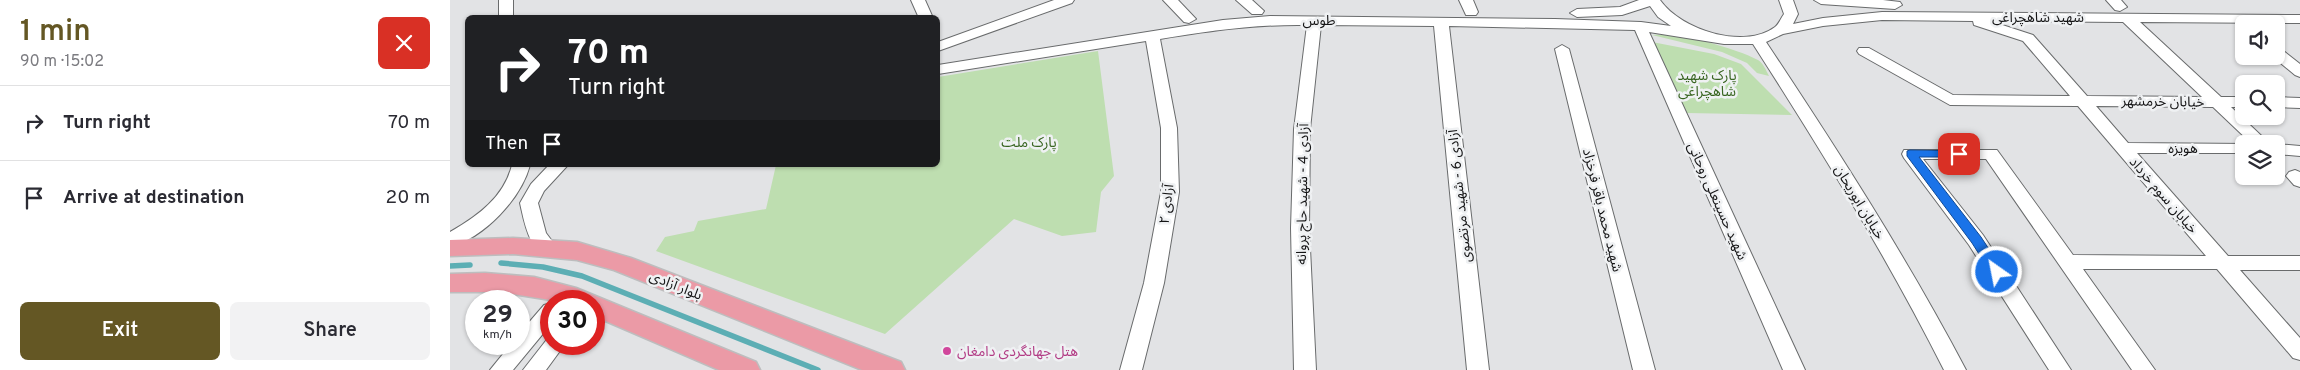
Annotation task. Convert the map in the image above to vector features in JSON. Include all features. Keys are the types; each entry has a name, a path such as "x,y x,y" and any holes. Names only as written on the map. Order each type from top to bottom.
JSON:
{"main road":[{"name":"بلوار آزادی","path":"450,248 513,246 578,251 622,264 891,370"},
{"path":"450,283 502,282 544,287 548,290"},
{"path":"605,311 746,370"}],"street":[{"path":"506,0 506,15"},
{"path":"918,0 925,15"},
{"path":"940,45 1067,0"},
{"path":"1170,0 1189,19"},
{"path":"1243,0 1257,11"},
{"path":"1653,0 1668,20 1703,35"},
{"name":"طوس","path":"940,60 1189,19 1257,11 1469,6 1584,13 1622,10 1653,0"},
{"path":"1778,32 1790,20 1790,7 1786,0"},
{"name":"شهید شاهچراغی","path":"1821,0 1879,2 2040,17 2120,8 2235,20"},
{"path":"2120,8 2214,102 2252,135"},
{"name":"شهید شاهچراغی","path":"1703,35 1732,40 1757,39 1801,26 1859,17 1954,10 2300,8"},
{"path":"1954,10 2028,38 2040,17"},
{"name":"آزادی 4 - شهید حاج پروانه","path":"1305,370 1300,228 1302,129 1315,19"},
{"name":"شهید شاهچراغی","path":"2285,20 2300,19"},
{"name":"طوس","path":"940,70 1223,24 1270,20 1441,21 1641,26 1703,35"},
{"name":"آزادی 6 - شهید مرتضوی","path":"1441,21 1478,370"},
{"name":"شهید حسینعلی روحانی","path":"1642,31 1794,370"},
{"name":"آزادی ۲","path":"1132,370 1154,283 1170,192 1169,128 1152,35"},
{"name":"خیابان سوم خرداد","path":"2028,38 2300,352"},
{"name":"خیابان ابوریحان","path":"1757,39 1824,142 1916,293 1955,370"},
{"name":"شهید محمد باقر فرخزاد","path":"1562,49 1644,370"},
{"name":"خیابان خرمشهر","path":"1864,51 1950,100 2235,102"},
{"path":"2285,60 2300,72"},
{"path":"2285,102 2300,103"},
{"name":"هویزه","path":"2123,148 2235,148"},
{"path":"2285,150 2300,151"},
{"path":"2060,370 1976,240 1910,154 1991,154 2144,370"},
{"path":"450,241 492,211 513,188 525,167"},
{"path":"549,249 537,235 529,203 537,188 557,167"},
{"path":"2067,262 2300,263"},
{"path":"501,370 540,328"},
{"path":"534,370 546,355"}],"green space":[{"path":"1652,35 1677,36 1735,50 1760,61 1769,76 1757,73 1747,63 1722,52"},
{"name":"پارک شهید شاهچراغی","path":"1652,42 1714,54 1741,64 1792,115 1687,113"},
{"name":"پارک ملت","path":"1098,51 1114,176 1101,192 1096,232 1062,236 1014,219 885,334 656,251 665,237 694,231 698,221 766,209 776,167 940,167 940,77"}],"waterway":[{"path":"501,263 543,267 582,276 818,370"},
{"path":"450,266 470,265"}],"place":[{"name":"هتل جهانگردى دامغان","path":"947,351"}],"route":[{"path":"1959,154 1910,154 1976,240 1997,272"}]}
